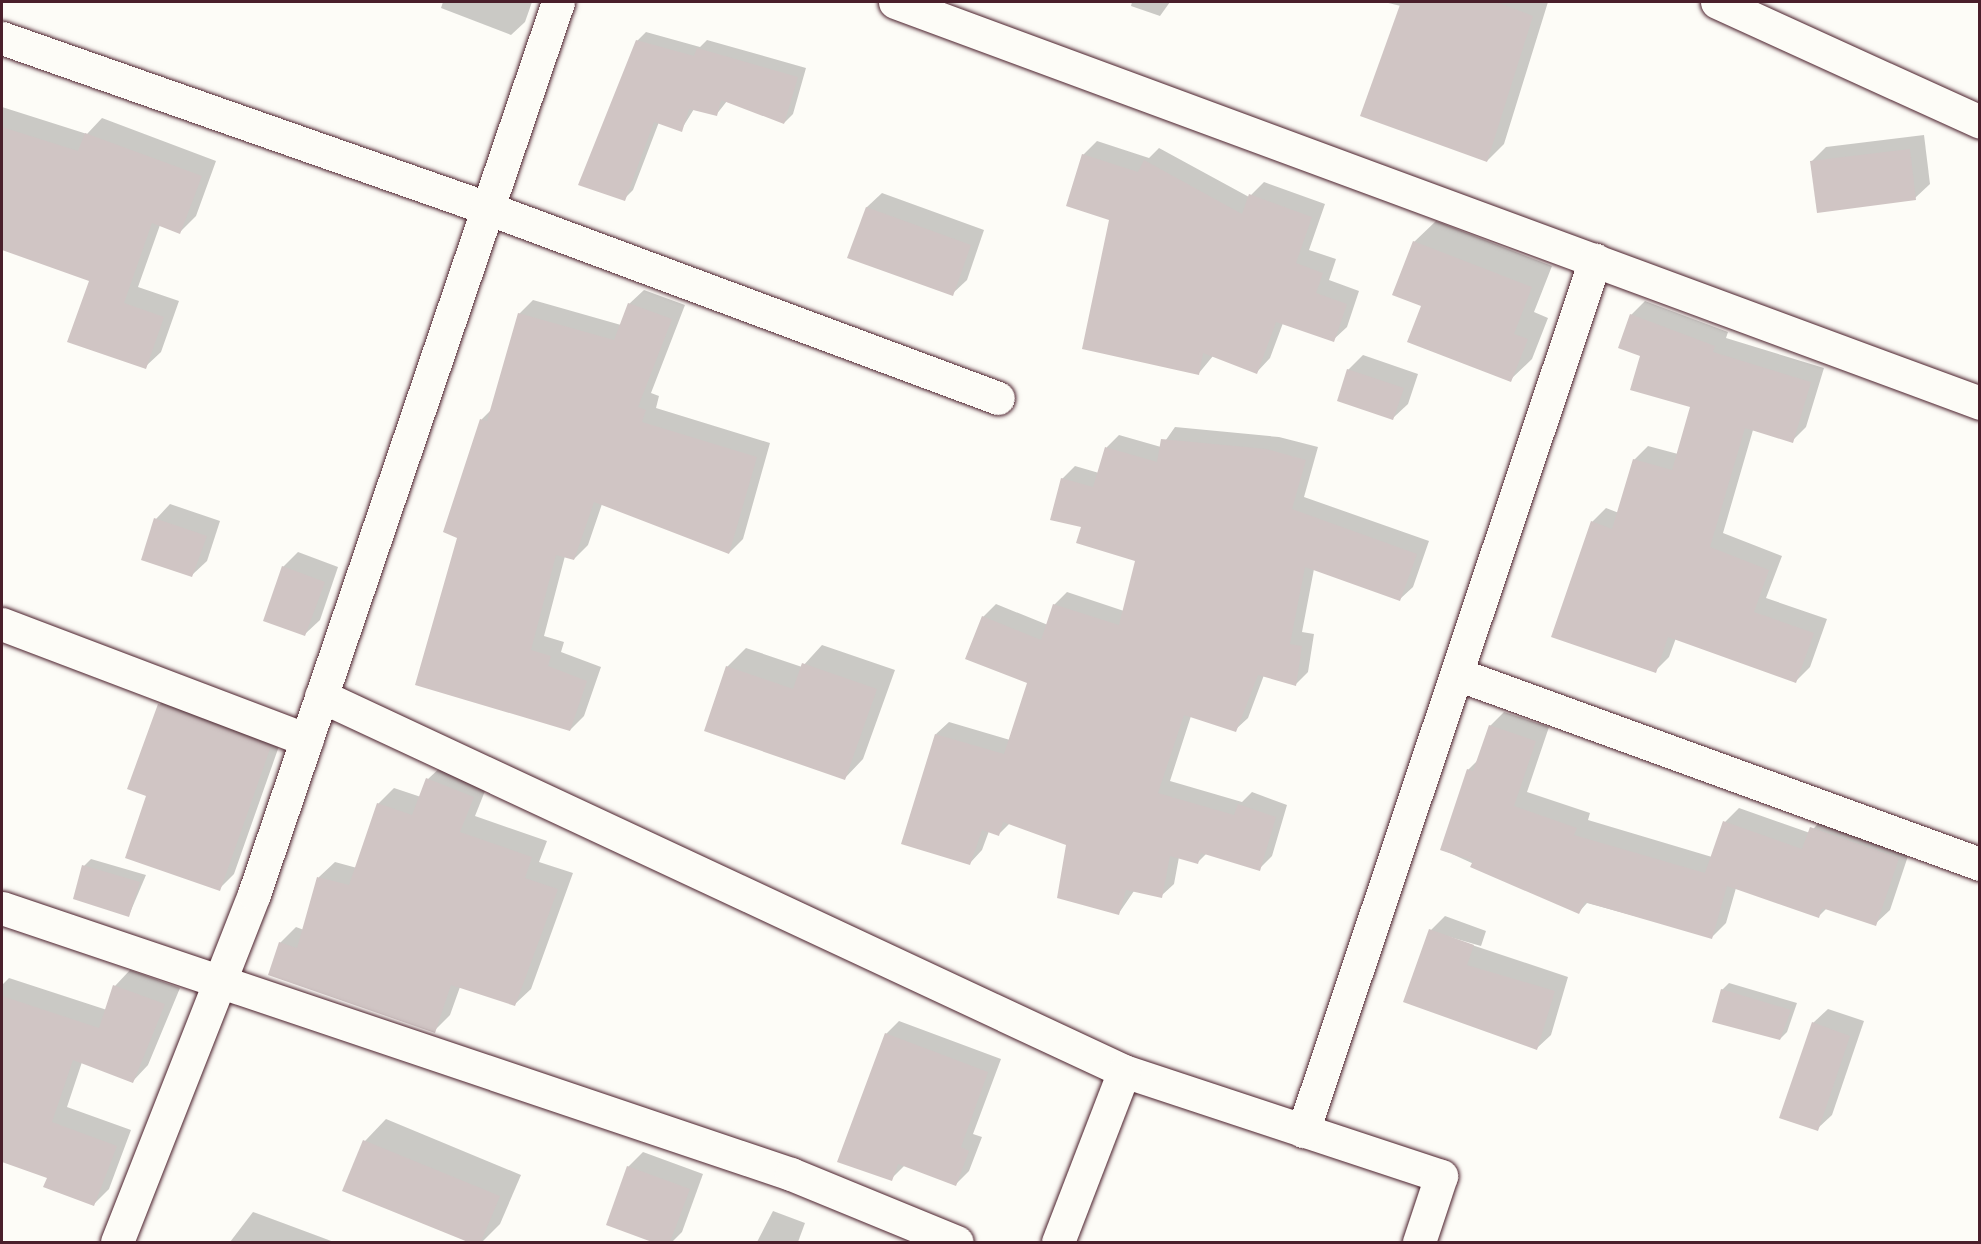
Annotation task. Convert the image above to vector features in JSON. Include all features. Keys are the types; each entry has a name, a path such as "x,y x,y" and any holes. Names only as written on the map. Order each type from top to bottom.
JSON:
{"street":[{"path":"117,1242 220,982 307,740 558,2"},
{"path":"895,2 1980,403"},
{"path":"1717,2 1980,122"},
{"path":"2,38 488,208 998,398"},
{"path":"1303,1131 1595,260"},
{"path":"2,624 307,740"},
{"path":"1456,674 1980,864"},
{"path":"321,696 1124,1071 1441,1176 1419,1242"},
{"path":"2,908 791,1174 957,1242"},
{"path":"1058,1242 1124,1071"}],"building":[{"path":"1401,2 1496,2 1533,16 1487,162 1360,116"},
{"path":"636,40 694,56 697,48 798,77 784,124 721,100 717,116 689,109 682,132 654,122 625,201 578,185"},
{"path":"2,127 78,151 85,133 202,176 180,234 152,223 124,303 164,317 146,369 67,342 89,281 2,250"},
{"path":"1910,149 1916,200 1817,213 1810,161"},
{"path":"1082,154 1138,172 1144,160 1242,214 1249,194 1312,217 1296,263 1323,273 1316,293 1347,304 1334,342 1276,322 1257,374 1203,353 1199,375 1082,349 1109,220 1066,206"},
{"path":"866,207 971,245 953,296 847,258"},
{"path":"1413,241 1532,287 1514,334 1528,339 1511,382 1407,342 1421,306 1392,295"},
{"path":"628,303 672,319 638,407 646,410 642,422 757,457 729,554 594,502 574,560 556,555 531,650 551,656 548,666 587,681 570,731 415,685 457,538 443,532 480,419 487,421 518,313 614,340"},
{"path":"1630,314 1715,346 1713,352 1811,382 1793,443 1745,428 1710,547 1769,570 1754,612 1814,633 1796,683 1668,637 1656,673 1551,637 1591,521 1612,529 1633,459 1672,470 1690,407 1630,390 1640,356 1618,348"},
{"path":"1347,369 1404,388 1393,420 1337,401"},
{"path":"1161,439 1266,449 1306,460 1292,509 1417,554 1400,601 1305,567 1290,644 1302,646 1296,686 1258,675 1236,732 1184,715 1158,793 1234,815 1238,804 1276,817 1260,871 1201,853 1198,864 1170,856 1162,898 1126,890 1119,915 1057,898 1066,845 1003,822 999,836 982,830 970,865 901,844 935,734 1004,754 1027,683 965,659 982,616 1041,640 1053,604 1119,625 1135,561 1076,543 1081,527 1050,520 1061,478 1093,487 1105,447 1157,462"},
{"path":"154,518 207,536 192,577 141,560"},
{"path":"282,566 325,582 305,636 263,621"},
{"path":"802,663 877,689 845,780 704,731 726,666 793,689"},
{"path":"158,704 271,746 220,891 125,858 146,796 127,789"},
{"path":"1489,725 1536,741 1514,806 1577,828 1574,835 1705,873 1723,821 1802,849 1810,827 1899,858 1876,926 1822,908 1819,918 1727,886 1712,939 1585,902 1579,914 1470,867 1473,861 1440,850 1467,769 1473,771"},
{"path":"426,778 474,797 460,832 532,857 525,878 558,889 515,1006 451,985 435,1033 268,975 279,942 297,948 317,877 349,885 377,803 412,815"},
{"path":"82,865 140,882 129,917 73,899"},
{"path":"1429,929 1474,945 1467,965 1555,991 1537,1050 1403,1002"},
{"path":"113,985 165,1004 133,1083 73,1060 52,1122 117,1146 94,1206 43,1187 47,1178 2,1162 2,996 99,1028"},
{"path":"1721,989 1791,1010 1780,1040 1712,1022"},
{"path":"1812,1022 1850,1036 1818,1131 1779,1118"},
{"path":"885,1033 988,1072 961,1147 969,1151 956,1186 898,1164 892,1181 837,1162"},
{"path":"363,1140 500,1196 481,1242 468,1242 342,1191"},
{"path":"627,1166 690,1189 670,1242 652,1242 606,1225"}]}
